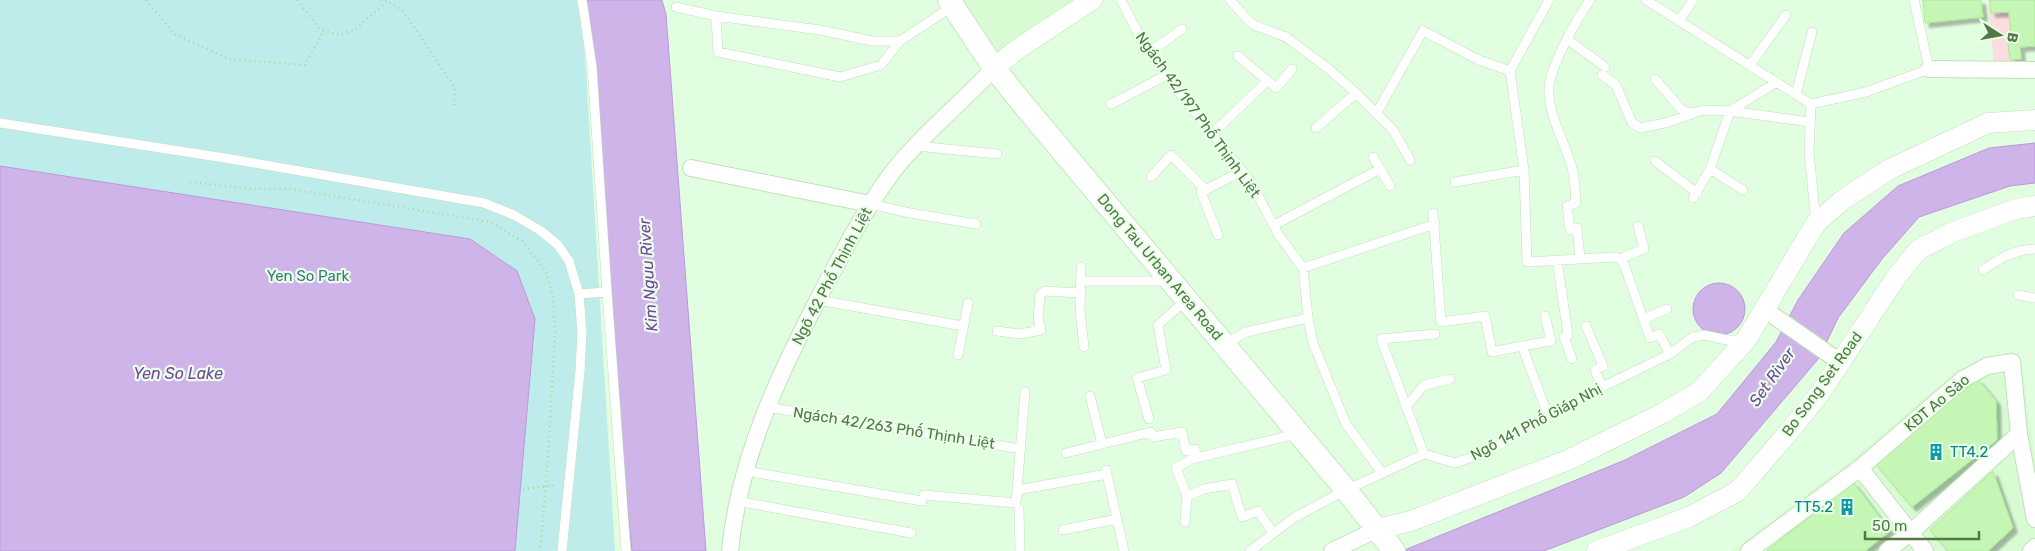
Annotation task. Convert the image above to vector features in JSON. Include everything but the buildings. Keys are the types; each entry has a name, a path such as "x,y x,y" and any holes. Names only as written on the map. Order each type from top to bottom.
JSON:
{"main road":[{"name":"Dong Tau Urban Area Road","path":"951,3 994,68 1346,490 1378,529 1392,550"}],"street":[{"name":"Ngõ 42 Phố Thịnh Liệt","path":"730,551 737,501 767,407 818,300 870,204 892,173 916,146 994,68 1015,51 1092,0"},
{"path":"1929,69 2035,70"},
{"path":"1332,551 1378,529 1411,520 1568,460 1663,413 1698,392 1746,340 1816,224 1845,198 1890,169 1988,123 2035,120"},
{"path":"690,168 870,204"},
{"name":"Bo Song Set Road","path":"1596,551 1690,517 1738,491 1792,428 1832,357 1918,250 1953,232 2016,210 2035,206"},
{"path":"1764,309 1832,357"},
{"name":"KĐT Ao Sào","path":"1749,551 1860,468 1962,379 1987,366 2012,362 2019,434 2035,519"},
{"path":"1887,551 1910,533 2019,434"},
{"path":"1860,468 1925,551"},
{"path":"2031,551 2035,547"}],"lane":[{"path":"582,0 592,67 626,551"},
{"name":"Ngách 42/197 Phố Thịnh Liệt","path":"1121,0 1142,41 1251,182 1274,225 1303,268 1308,318 1313,343 1346,424 1382,473"},
{"path":"1230,0 1254,25 1286,37 1330,70 1356,93 1393,130 1410,160"},
{"path":"1549,0 1510,71 1524,170 1528,262 1580,258 1620,259 1644,249 1638,226"},
{"path":"1580,258 1577,228 1570,230 1567,206 1576,203 1572,172 1553,116 1549,87 1555,65 1590,0"},
{"path":"1646,0 1812,104 1866,92 1929,69 1914,0"},
{"path":"1679,21 1693,0"},
{"path":"716,16 718,52 840,77 881,65 900,41 951,3"},
{"path":"676,7 716,16 820,30 872,40 900,41"},
{"path":"1750,65 1786,16"},
{"path":"1150,52 1182,28"},
{"path":"1377,112 1422,31 1479,60 1510,71"},
{"path":"1796,94 1812,32"},
{"path":"1568,39 1604,71 1616,85 1632,122 1641,128 1669,122 1703,110"},
{"path":"1238,56 1276,88 1292,69"},
{"path":"1111,104 1167,75"},
{"path":"1656,79 1683,111 1688,113 1703,110 1730,111 1810,122"},
{"path":"1212,133 1267,81"},
{"path":"1655,161 1695,195 1710,169 1730,111 1777,82"},
{"path":"1316,128 1356,93"},
{"path":"1812,104 1809,152 1816,224"},
{"path":"0,124 230,159 484,203 514,215 541,231 558,245 569,261 580,294 582,341 562,551"},
{"path":"916,146 997,154"},
{"path":"1151,177 1172,155 1206,190"},
{"path":"1373,157 1390,186"},
{"path":"1274,225 1380,169"},
{"path":"1710,169 1743,190"},
{"path":"1455,182 1524,170"},
{"path":"1218,235 1201,192 1242,171"},
{"path":"870,204 910,214 976,224"},
{"path":"1434,213 1441,322 1485,316 1492,352 1551,340 1545,316"},
{"path":"1303,268 1435,224"},
{"path":"1983,270 1994,262 2019,250 2035,249"},
{"path":"1620,259 1624,264 1650,338 1659,334 1670,354"},
{"path":"1557,260 1568,335 1564,337 1572,358"},
{"path":"1081,267 1080,311 1084,347"},
{"path":"1080,281 1170,281"},
{"path":"997,331 1020,334 1041,330 1038,319 1040,294 1045,291 1080,293"},
{"path":"580,294 607,292"},
{"path":"2018,295 2035,298"},
{"path":"818,300 964,326"},
{"path":"1149,419 1137,378 1166,370 1158,325 1186,300"},
{"path":"958,355 968,303"},
{"path":"1643,319 1667,309"},
{"path":"1225,344 1246,332 1308,318"},
{"path":"1586,326 1603,366 1595,370 1602,387"},
{"path":"1250,551 1295,517 1346,490 1424,454 1381,339 1435,334"},
{"name":"Ngõ 141 Phố Giáp Nhị","path":"1424,454 1455,464 1484,453 1602,387 1670,354 1693,337 1704,335 1727,340 1746,340"},
{"path":"1522,346 1549,418"},
{"path":"1406,408 1424,385 1450,379"},
{"path":"1020,551 1017,490 1025,392"},
{"path":"1090,396 1102,444"},
{"name":"Ngách 42/263 Phố Thịnh Liệt","path":"767,407 1021,448"},
{"path":"1066,453 1151,432 1153,437 1182,432 1186,451 1195,449 1194,458"},
{"path":"1185,522 1187,496 1176,468 1194,458 1299,434"},
{"path":"745,471 923,498 1017,506"},
{"path":"1017,490 1107,472 1124,551"},
{"path":"1187,496 1204,489 1232,484 1242,517 1258,510 1272,533"},
{"path":"737,501 911,533"},
{"path":"1063,530 1117,519"}],"path":[{"path":"146,0 174,34 229,60 305,65 324,30"},
{"path":"297,0 320,29 339,35 355,30 387,1"},
{"path":"380,0 387,1 404,12 455,88 454,107"},
{"path":"190,182 253,189 290,189 491,222 522,242 546,270 553,296 555,333 546,487 540,551"},
{"path":"523,489 569,484"}],"shaded area":[{"path":"960,0 1080,0 994,57"},
{"path":"1988,0 2035,0 2035,46 2020,47 2021,66 1994,67"},
{"path":"2021,358 2035,459 2035,551 1732,551 1852,460 1957,370 1984,362"}],"green space":[{"name":"Yen So Park","path":"0,0 577,0 582,24 586,71 615,551 0,551"}],"water":[{"name":"Kim Nguu River","path":"586,0 662,0 666,14 706,551 632,551 620,431"},
{"name":"Set River","path":"2035,143 2035,183 2010,186 1919,217 1882,259 1838,318 1819,358 1721,473 1684,497 1544,551 1402,551 1625,460 1717,414 1776,342 1798,300 1844,233 1898,186 1989,148"},
{"name":"Yen So Lake","path":"0,166 470,239 517,271 535,319 515,551 0,551"},
{"path":"1714,283 1724,283 1734,287 1741,294 1745,309 1741,324 1734,331 1724,335 1714,335 1704,331 1697,324 1693,314 1693,304 1697,294 1704,287"}],"place":[{"name":"TT4.2","path":"1936,452"},
{"name":"TT5.2","path":"1847,507"}]}
